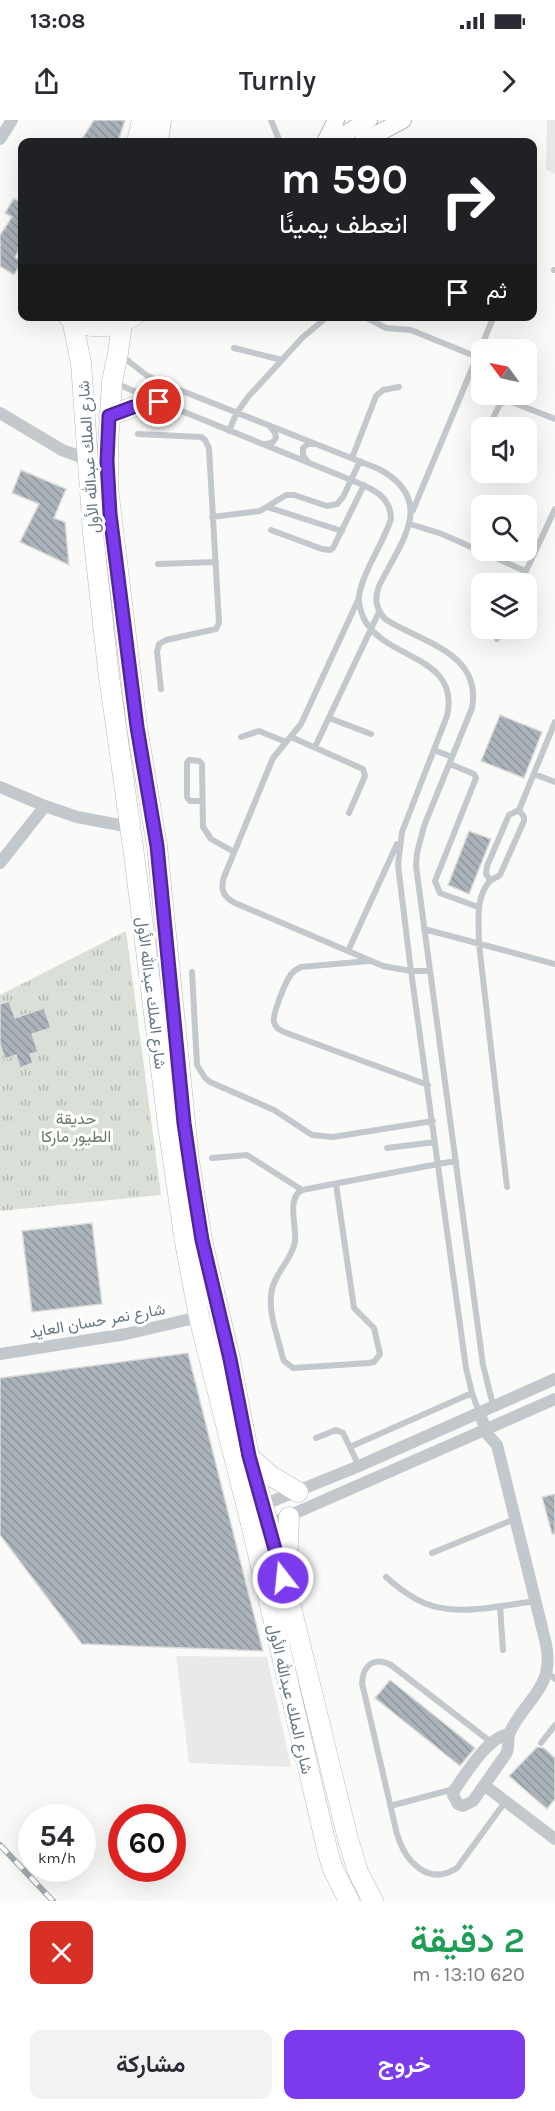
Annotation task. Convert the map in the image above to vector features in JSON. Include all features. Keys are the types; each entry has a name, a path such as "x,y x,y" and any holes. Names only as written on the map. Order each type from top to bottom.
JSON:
{"main road":[{"path":"138,138 142,120"},
{"path":"159,138 161,120"},
{"name":"شارع الملك عبدالله الأول","path":"71,321 81,363 93,533 106,658 185,1242 199,1317 261,1529 326,1845 333,1869 349,1901"},
{"path":"76,321 96,327 123,321"},
{"name":"شارع الملك عبدالله الأول","path":"128,321 112,382 107,479 110,514 137,727 157,846 187,1142 202,1240 230,1359 249,1456 255,1508"},
{"path":"81,363 112,382"},
{"path":"109,416 133,407 165,405"},
{"path":"249,1456 272,1476 298,1492"},
{"path":"288,1595 289,1517"},
{"name":"شارع الملك عبدالله الأول","path":"261,1529 288,1595 348,1839 358,1872 373,1901"}],"street":[{"path":"0,139 12,120"},
{"path":"327,138 336,120"},
{"path":"337,138 369,120"},
{"path":"370,138 404,120"},
{"path":"0,413 62,450 87,459"},
{"path":"0,787 77,817 130,827"},
{"path":"0,863 45,806"},
{"name":"شارع نمر حسان العايد","path":"0,1354 126,1334 199,1317"},
{"path":"255,1508 359,1466 555,1379"},
{"path":"261,1529 555,1399"},
{"path":"493,1405 499,1423 499,1438 496,1445"},
{"path":"479,1412 485,1430 496,1445 548,1653 551,1676 509,1734 509,1748 473,1801 463,1806 454,1800 455,1789 491,1742 509,1734"},
{"path":"359,1466 366,1482"},
{"path":"484,1785 555,1839"}],"lane":[{"path":"272,120 277,138"},
{"path":"229,431 236,414 248,397 302,338 322,321"},
{"path":"373,321 386,328 411,330 471,355"},
{"path":"484,339 492,321"},
{"path":"234,348 282,360"},
{"path":"118,353 146,375 178,390 379,469 398,481 410,501 412,512"},
{"path":"315,747 379,612 376,595 410,524 412,512 471,371"},
{"path":"112,382 351,480 379,494 387,501 391,509 391,519 362,585 359,598 301,724 273,758 222,883 224,896 228,900 369,961 411,971 429,971"},
{"path":"352,458 376,396 383,390 399,387"},
{"path":"165,405 178,390"},
{"path":"494,417 500,404 509,401 555,419"},
{"path":"264,444 272,443 276,438 270,427"},
{"path":"138,434 196,437 205,440 209,448 218,626 212,630 166,640 159,644 157,652 161,689"},
{"path":"309,462 303,455 303,448 308,444 317,445"},
{"path":"212,517 252,512 267,507 279,498 294,495 332,506 340,501 360,461"},
{"path":"271,530 326,550 333,548 364,486"},
{"path":"267,507 342,531"},
{"path":"410,524 442,534 525,571 555,509"},
{"path":"158,564 216,562"},
{"path":"348,951 402,832 450,705 447,686 434,670 392,645 371,629 360,610 359,598"},
{"path":"379,612 394,624 449,653 459,661 467,671 475,696 424,826 416,866 483,1365 493,1405"},
{"path":"328,718 371,734"},
{"path":"519,810 555,722"},
{"path":"241,737 259,731 315,747 359,767 365,772 365,776 349,813"},
{"path":"434,750 474,774 476,778 437,875 436,888 446,896 478,907"},
{"path":"201,801 190,801 187,797 187,763 189,760 201,763 201,801 203,827 206,834 234,852"},
{"path":"534,774 555,782"},
{"path":"507,1187 479,944 478,907 490,880 500,875 524,821 519,810"},
{"path":"490,880 486,870 491,856 509,815 519,810"},
{"path":"402,832 398,864 411,971 464,1357 479,1412"},
{"path":"424,929 555,964"},
{"path":"369,961 301,967 287,982 275,1013 274,1022 279,1030 428,1085"},
{"path":"192,972 197,1065 210,1082 266,1105 318,1137 333,1137 433,1121"},
{"path":"387,1148 435,1142"},
{"path":"212,1158 241,1154 253,1157 302,1190"},
{"path":"336,1184 354,1308 374,1329 380,1354 374,1362 293,1368 284,1360 271,1308 271,1293 276,1278 293,1249 294,1198 302,1190 456,1161"},
{"path":"351,1447 472,1393"},
{"path":"316,1438 333,1431 340,1431 346,1436 359,1466"},
{"path":"432,1552 515,1519"},
{"path":"386,1577 416,1600 450,1609 535,1601"},
{"path":"500,1606 503,1650"},
{"path":"491,1742 391,1665 378,1660 371,1662 362,1675 397,1834 404,1853 419,1868 441,1876 457,1868 506,1802"},
{"path":"542,1743 555,1725"},
{"path":"390,1806 455,1789"}],"shaded area":[{"path":"547,120 555,120 555,174 546,170"},
{"path":"176,1656 267,1657 291,1767 189,1763"}],"green space":[{"name":"حديقة الطيور ماركا","path":"126,931 161,1195 0,1211 0,995"}],"building":[{"path":"94,120 125,120 119,138 83,138"},
{"path":"14,198 18,201 18,252 15,257 18,259 18,268 14,275 0,266 0,235 12,217 5,213"},
{"path":"21,470 66,489 54,518 65,522 69,565 20,542 39,504 12,493"},
{"path":"500,715 542,732 524,778 481,761"},
{"path":"469,831 491,839 469,894 448,885"},
{"path":"9,1001 15,1018 44,1008 51,1028 32,1034 38,1052 30,1054 33,1063 20,1068 16,1055 5,1059 0,1044 0,1004"},
{"path":"92,1223 102,1304 32,1312 22,1231"},
{"path":"188,1353 263,1651 82,1644 0,1535 0,1378"},
{"path":"555,1494 555,1534 552,1534 542,1497"},
{"path":"390,1680 475,1748 460,1766 375,1698"},
{"path":"537,1747 544,1748 555,1758 555,1799 547,1809 509,1776"}],"railway":[{"path":"0,1845 53,1901"}],"route":[{"path":"159,402 133,407 109,416 107,461 110,514 137,727 157,846 184,1123 202,1240 230,1359 249,1456 283,1578"}]}
